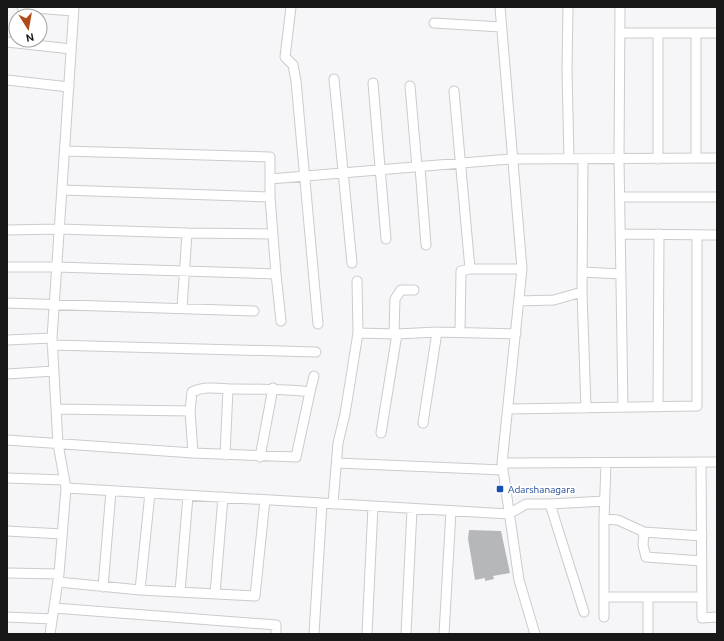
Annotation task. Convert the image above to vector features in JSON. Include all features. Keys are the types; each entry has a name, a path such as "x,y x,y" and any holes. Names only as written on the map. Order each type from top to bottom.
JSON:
{"street":[{"path":"22,7 73,9 65,151 53,303 52,342 58,444 65,484 59,578 50,634"},
{"path":"291,7 285,54 291,62 294,70 318,324"},
{"path":"500,7 511,159 522,269 502,467 519,580 535,634"},
{"path":"568,7 567,70 569,159"},
{"path":"620,7 620,197 623,407"},
{"path":"434,23 501,27"},
{"path":"620,33 717,33"},
{"path":"658,33 658,159"},
{"path":"696,33 696,158"},
{"path":"7,42 71,49"},
{"path":"334,79 352,263"},
{"path":"7,80 69,87"},
{"path":"373,83 386,239"},
{"path":"410,86 426,245"},
{"path":"454,91 470,269"},
{"path":"65,151 270,157 270,197 281,321"},
{"path":"270,179 381,171 511,159 717,158"},
{"path":"583,159 582,292 586,408"},
{"path":"62,190 270,197"},
{"path":"620,197 717,197"},
{"path":"7,230 59,229 273,234"},
{"path":"182,308 187,233"},
{"path":"621,234 717,235"},
{"path":"658,407 659,234"},
{"path":"508,409 697,406 696,318 698,235"},
{"path":"7,267 56,267 276,274"},
{"path":"460,332 461,271 470,269 522,269"},
{"path":"582,272 621,274"},
{"path":"333,504 338,442 345,414 358,333 357,281"},
{"path":"381,434 395,334 395,299 397,294 402,290 414,290"},
{"path":"519,301 554,300 582,292"},
{"path":"7,303 53,303 254,311"},
{"path":"423,423 437,332"},
{"path":"358,333 395,334 460,332 516,334"},
{"path":"7,340 316,352"},
{"path":"7,374 54,371"},
{"path":"7,440 193,453 296,457 314,376"},
{"path":"193,453 190,412 192,392 204,388 273,388 310,392"},
{"path":"260,456 273,388"},
{"path":"224,454 228,389"},
{"path":"56,409 190,412"},
{"path":"701,462 702,618 717,618"},
{"path":"337,463 502,467 606,463 717,462"},
{"path":"604,617 604,519 606,463"},
{"path":"7,478 65,484 111,491 509,514 526,504 605,501"},
{"path":"103,587 111,491"},
{"path":"140,590 150,493"},
{"path":"180,592 188,496"},
{"path":"216,594 223,497"},
{"path":"7,573 59,578 103,587 255,596 266,500"},
{"path":"314,634 322,503"},
{"path":"550,504 584,612"},
{"path":"367,634 372,506"},
{"path":"406,634 412,509"},
{"path":"444,634 451,511"},
{"path":"604,519 618,520 644,532 702,536"},
{"path":"7,531 62,534"},
{"path":"644,532 643,545 646,557 702,561"},
{"path":"604,597 702,597"},
{"path":"648,598 648,634"},
{"path":"54,608 276,625 276,634"},
{"path":"7,617 52,619"}],"building":[{"path":"469,530 501,531 510,573 493,576 494,579 485,581 485,578 475,580 468,539"}],"place":[{"name":"Adarshanagara","path":"500,489"}]}
